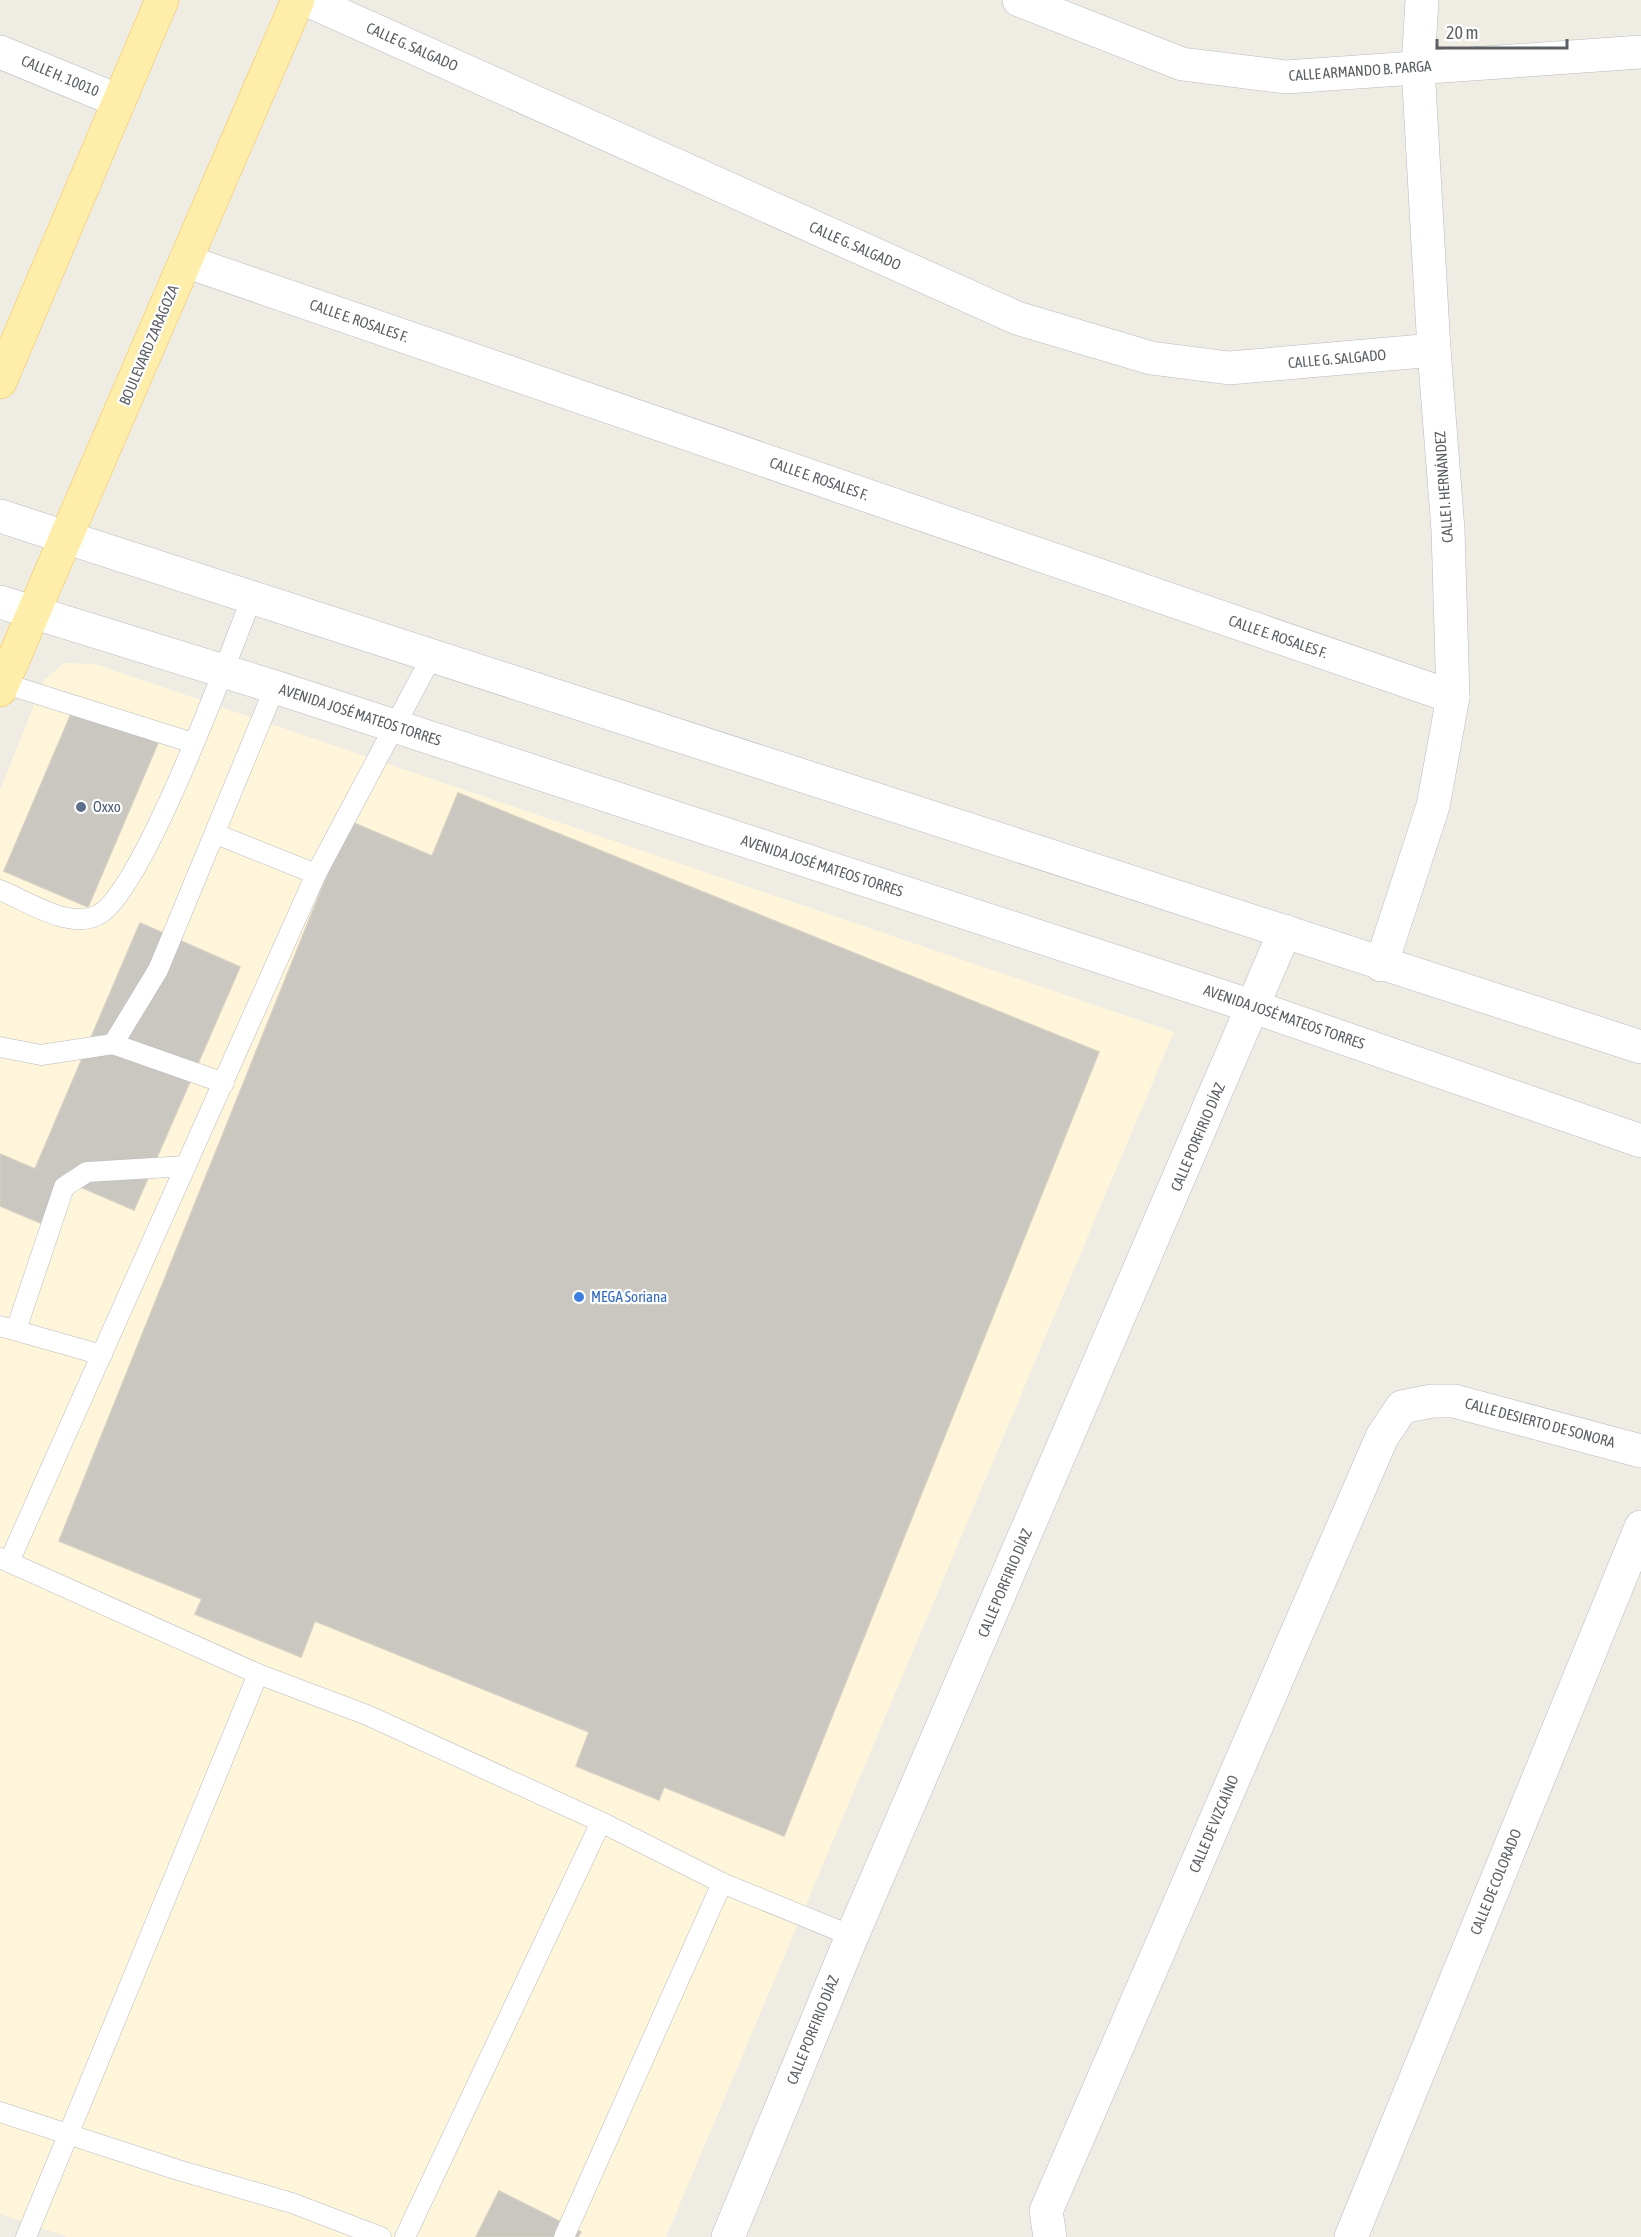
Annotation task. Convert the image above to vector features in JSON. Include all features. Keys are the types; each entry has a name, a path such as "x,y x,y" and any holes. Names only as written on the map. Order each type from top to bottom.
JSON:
{"main road":[{"path":"2,373 162,0"},
{"name":"BOULEVARD ZARAGOZA","path":"2,686 298,0"}],"street":[{"name":"CALLE G. SALGADO","path":"307,0 1017,318 1151,358 1229,368 1434,350"},
{"name":"CALLE ARMANDO B. PARGA","path":"1019,0 1182,64 1286,77 1641,52"},
{"name":"CALLE I. HERNÁNDEZ","path":"1381,965 1433,806 1453,697 1448,530 1434,350 1419,67 1422,0"},
{"name":"CALLE H. 10010","path":"0,52 119,101"},
{"name":"CALLE E. ROSALES F.","path":"185,261 1453,697"},
{"path":"0,516 1286,931 1381,965 1641,1047"},
{"name":"AVENIDA JOSÉ MATEOS TORRES","path":"0,602 275,687 1254,1006 1641,1141"},
{"name":"CALLE PORFIRIO DÍAZ","path":"729,2237 852,1936 1286,931"},
{"name":"CALLE DESIERTO DE SONORA","path":"1382,1437 1402,1407 1432,1401 1454,1401 1641,1451"},
{"name":"CALLE DE VIZCAÍNO","path":"1048,2224 1382,1437"},
{"name":"CALLE DE COLORADO","path":"1351,2237 1641,1527"}],"lane":[{"path":"0,890 61,916 81,920 99,915 112,905 136,870 193,743 252,597"},
{"path":"432,656 316,874 102,1355 5,1560 258,1674 368,1715 601,1822 722,1883 852,1936"},
{"path":"2,686 193,743"},
{"path":"113,1044 158,970 275,687"},
{"path":"216,834 316,874"},
{"path":"0,1047 41,1055 113,1044 224,1083"},
{"path":"102,1355 8,1328 64,1187 87,1172 186,1166"},
{"path":"26,2237 258,1674"},
{"path":"405,2237 601,1822"},
{"path":"564,2237 722,1883"},
{"path":"0,2112 292,2203 381,2237"}],"shaded area":[{"path":"64,663 95,664 1174,1032 666,2237 68,2237 0,2214 0,790 44,680"}],"building":[{"name":"Oxxo","path":"74,707 158,743 88,907 4,871"},
{"name":"MEGA Soriana","path":"458,793 1099,1052 784,1836 664,1787 659,1800 576,1766 589,1732 315,1621 301,1657 195,1614 202,1599 59,1541 349,821 432,856"},
{"path":"140,923 240,967 134,1210 69,1182 50,1227 0,1206 0,1154 35,1169"},
{"path":"499,2191 581,2232 578,2237 476,2237"}],"place":[{"name":"Oxxo","path":"81,807"},
{"name":"MEGA Soriana","path":"579,1297"}]}
